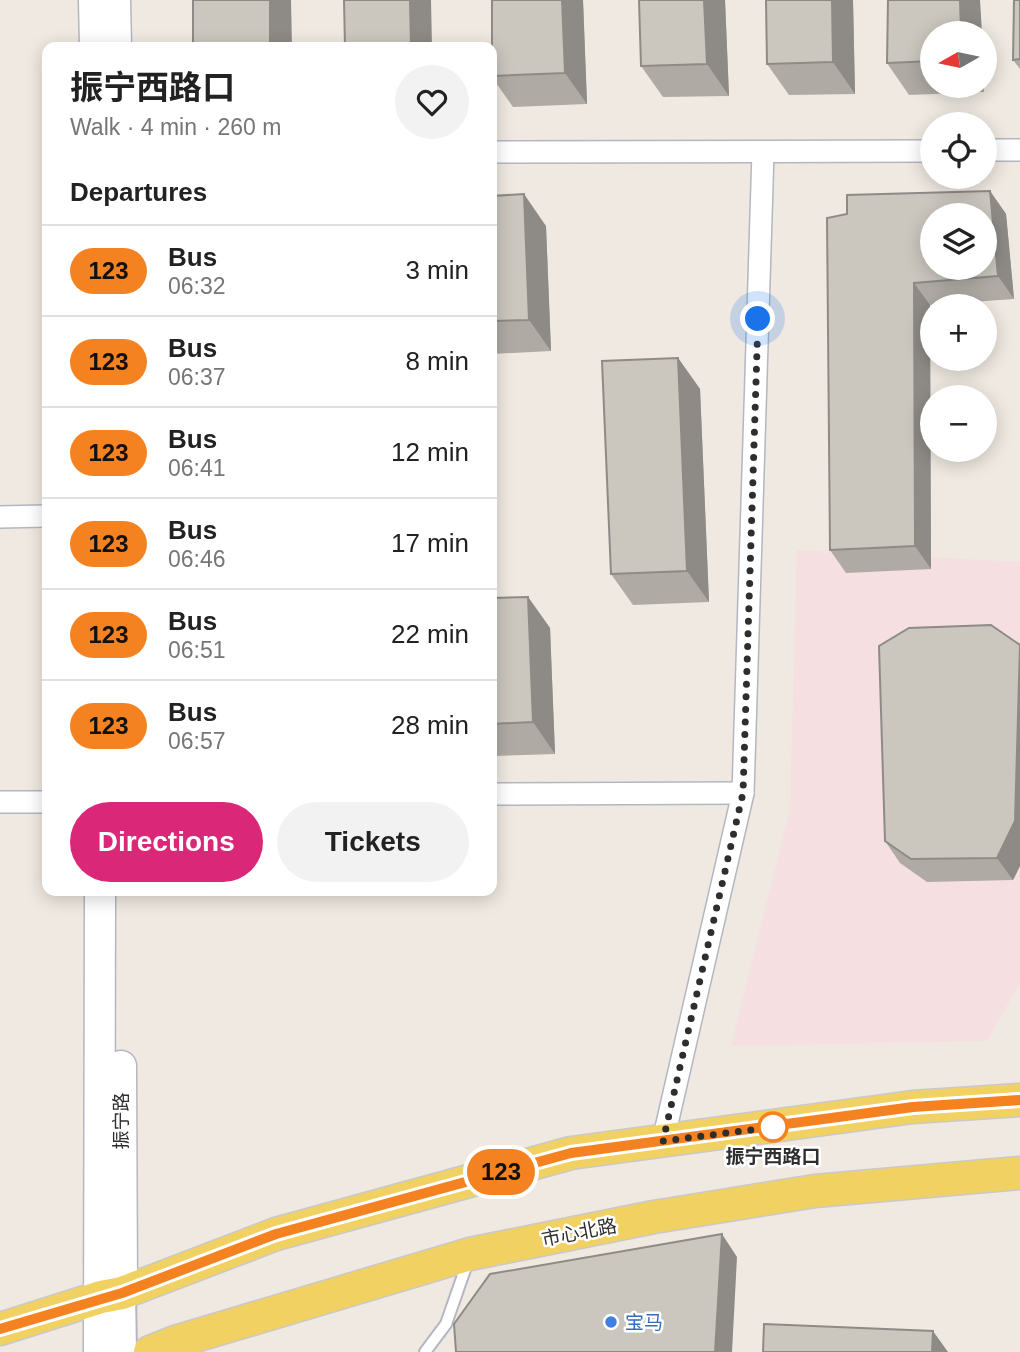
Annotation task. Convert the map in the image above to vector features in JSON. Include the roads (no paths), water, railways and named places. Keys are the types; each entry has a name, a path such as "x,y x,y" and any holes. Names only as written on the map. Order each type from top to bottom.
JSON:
{"main road":[{"path":"94,0 95,42"},
{"path":"116,0 116,42"},
{"name":"振宁路","path":"100,896 111,1295"},
{"name":"振宁路","path":"99,1352 111,1295 120,896"},
{"path":"0,1329 111,1295 276,1234 571,1153 913,1107 1020,1100"},
{"name":"市心北路","path":"169,1349 470,1254 654,1217 815,1191 1020,1174"}],"street":[{"path":"497,152 920,150"},
{"path":"997,150 1020,150"},
{"path":"663,1141 743,793 763,152"},
{"path":"0,517 42,516"},
{"path":"497,794 743,793"},
{"path":"0,802 42,802"},
{"name":"振宁路","path":"111,1295 123,1352"}],"lane":[{"path":"425,1352 446,1324 470,1254"}],"place":[{"name":"振宁西路口","path":"773,1127"},
{"name":"宝马","path":"611,1322"}]}
